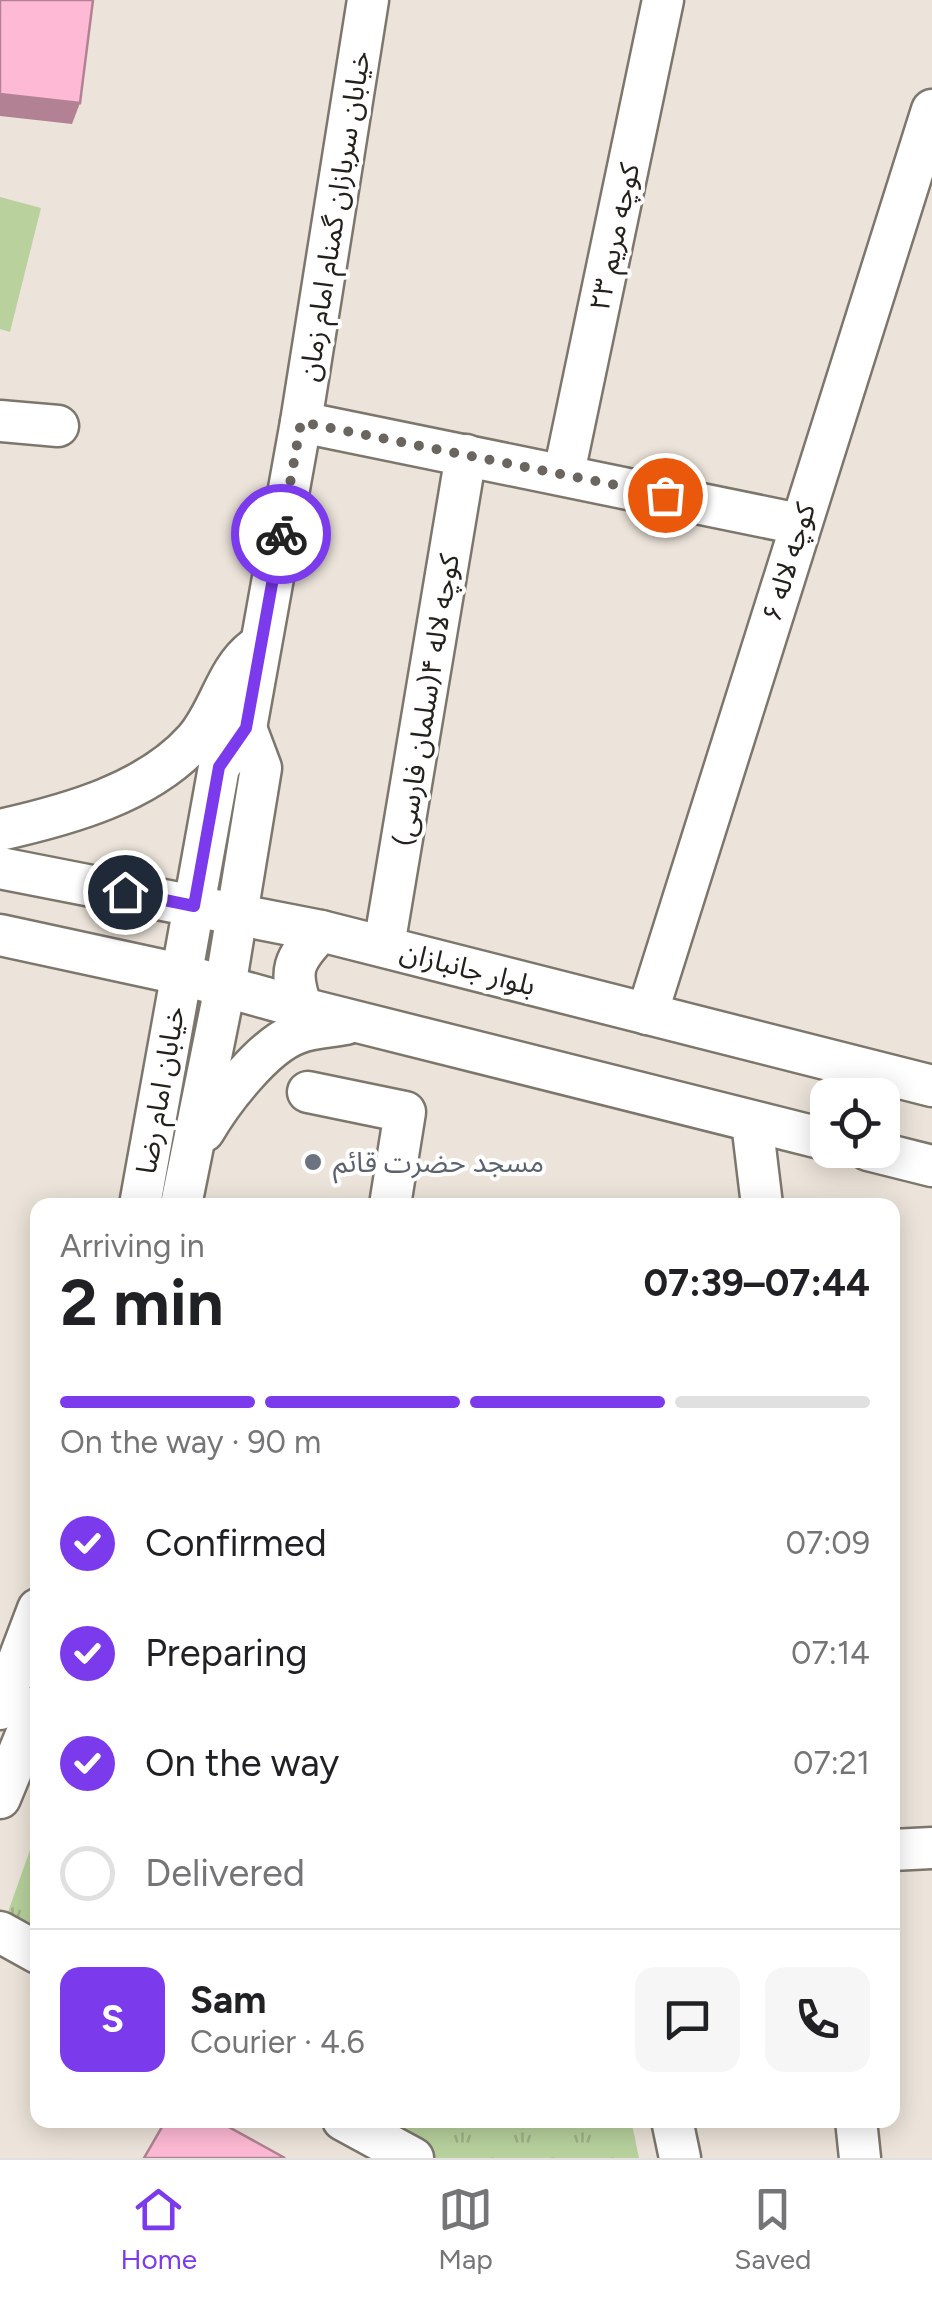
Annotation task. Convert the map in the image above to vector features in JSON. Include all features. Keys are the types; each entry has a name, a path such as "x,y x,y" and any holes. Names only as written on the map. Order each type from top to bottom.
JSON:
{"street":[{"name":"خیابان سربازان گمنام امام زمان","path":"194,906 219,767 246,728 301,422 368,0"},
{"name":"کوچه مریم ۲۳","path":"564,474 664,0"},
{"name":"کوچه لاله ۶","path":"647,1014 932,110"},
{"path":"0,420 58,426"},
{"path":"301,422 799,524"},
{"name":"کوچه لاله ۴(سلمان فارسی)","path":"384,946 466,454"},
{"path":"0,830 112,796 158,772 195,740 241,659 261,644"},
{"name":"خیابان سربازان گمنام امام زمان","path":"237,914 261,768 246,728"},
{"path":"11,870 5,936 180,974 810,1136"},
{"name":"بلوار جانبازان","path":"11,870 321,930 932,1086"},
{"name":"خیابان امام رضا","path":"141,1198 194,906"},
{"name":"خیابان امام رضا","path":"182,1198 237,914"},
{"path":"302,1008 292,982 298,955 321,930"},
{"path":"192,1152 223,1099 254,1066 297,1033 364,1022"},
{"path":"308,1092 405,1112 391,1198"},
{"path":"752,1122 761,1198"},
{"path":"900,1158 932,1166"},
{"path":"0,1708 30,1630"},
{"path":"0,1798 30,1725"},
{"path":"900,1850 932,1848"},
{"path":"0,1932 30,1949"},
{"path":"357,2128 413,2158"},
{"path":"674,2128 680,2158"},
{"path":"857,2128 860,2158"}],"green space":[{"path":"0,197 41,208 10,332 0,329"},
{"path":"30,1850 30,1929 7,1915"},
{"path":"381,2128 633,2128 639,2158 434,2158"}],"building":[{"path":"0,0 93,0 80,103 0,94"},
{"path":"161,2128 231,2128 285,2158 144,2158"}],"way so far":[{"path":"281,534 301,422 665,495"}],"place":[{"name":"مسجد حضرت قائم","path":"313,1162"}],"route":[{"path":"125,892 194,906 219,767 246,728 281,534"}]}
